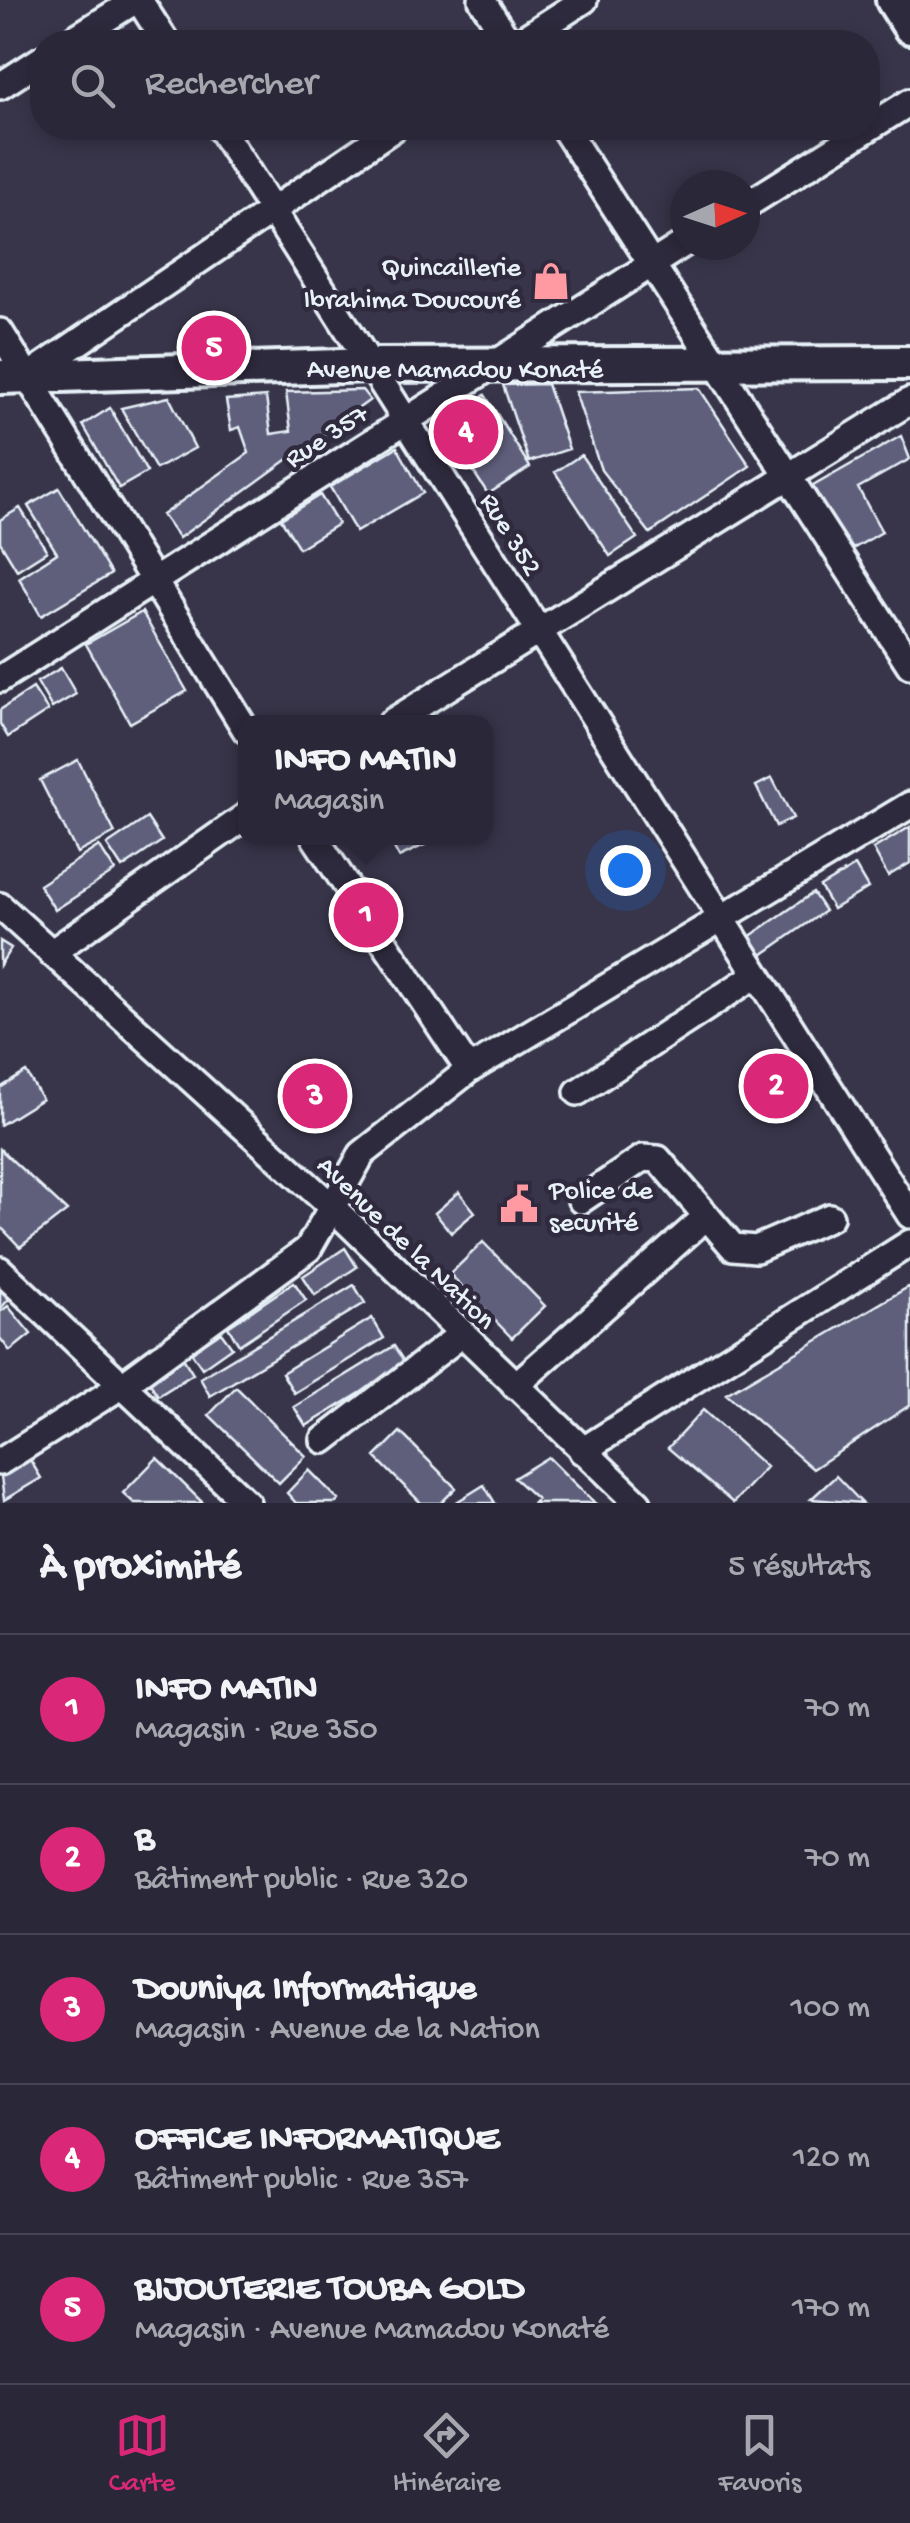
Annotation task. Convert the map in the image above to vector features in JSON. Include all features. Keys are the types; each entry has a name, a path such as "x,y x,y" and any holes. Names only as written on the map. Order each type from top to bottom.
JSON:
{"main road":[{"path":"892,0 910,27"},
{"name":"Avenue Mamadou Konaté","path":"14,377 371,365 484,368 910,363"}],"street":[{"path":"88,30 137,0 158,30"},
{"path":"482,0 502,30"},
{"path":"538,30 584,0"},
{"path":"0,86 30,67"},
{"path":"880,121 910,102"},
{"name":"Rue 352","path":"228,140 910,1215"},
{"path":"14,377 376,140"},
{"path":"572,140 910,665"},
{"path":"760,197 850,140"},
{"name":"Rue 357","path":"0,679 670,253"},
{"path":"0,332 14,377 154,580 238,717"},
{"path":"403,715 910,401"},
{"path":"0,1462 121,1386 308,1250 362,1154 469,1070 910,805"},
{"path":"51,953 238,822"},
{"path":"320,845 469,1070"},
{"name":"Avenue de la Nation","path":"0,906 332,1207 638,1503"},
{"path":"578,1092 757,974"},
{"path":"581,1200 643,1158 658,1159 733,1247 756,1249 830,1217"},
{"path":"515,1386 707,1216"},
{"path":"582,1451 910,1244"},
{"path":"0,1270 246,1503"},
{"path":"324,1440 462,1334"}],"building":[{"path":"547,384 569,449 529,462 503,385"},
{"path":"699,388 750,466 650,533 601,470 575,392"},
{"path":"362,390 370,400 179,538 162,515 249,453 240,427 231,430 226,400 266,397 271,434 291,431 286,392"},
{"path":"485,395 530,467 488,494 442,423"},
{"path":"169,397 195,448 156,469 121,408"},
{"path":"110,408 147,472 119,488 83,425"},
{"path":"901,436 910,459 858,488 882,532 849,551 813,486"},
{"path":"397,447 423,493 356,532 330,487"},
{"path":"581,455 637,538 610,556 555,472"},
{"path":"59,488 111,574 41,616 19,578 57,553 28,506"},
{"path":"320,495 338,524 299,548 281,519"},
{"path":"20,508 47,551 17,570 0,542 0,520"},
{"path":"142,612 187,691 130,723 86,644"},
{"path":"61,668 76,694 52,708 37,682"},
{"path":"33,688 48,711 8,737 0,724 0,710"},
{"path":"78,760 115,833 77,853 40,780"},
{"path":"772,778 793,818 776,826 756,786"},
{"path":"147,818 162,841 122,868 107,845"},
{"path":"910,827 910,863 888,876 873,849"},
{"path":"393,845 424,845 399,857"},
{"path":"99,846 115,871 55,910 39,885"},
{"path":"855,866 868,888 833,909 820,887"},
{"path":"813,893 825,911 759,957 746,939"},
{"path":"0,941 11,948 0,965"},
{"path":"26,1072 42,1099 0,1125 0,1088"},
{"path":"0,1149 67,1211 20,1247 0,1226"},
{"path":"459,1192 475,1212 451,1233 435,1213"},
{"path":"483,1242 545,1306 512,1338 450,1274"},
{"path":"345,1248 357,1267 315,1295 303,1276"},
{"path":"294,1282 306,1300 239,1345 228,1327"},
{"path":"354,1285 365,1303 210,1396 200,1378"},
{"path":"910,1286 910,1405 813,1469 726,1394"},
{"path":"0,1288 10,1298 0,1309"},
{"path":"8,1306 31,1334 10,1351 0,1338 0,1312"},
{"path":"372,1318 384,1338 294,1393 282,1373"},
{"path":"221,1332 232,1347 202,1368 191,1352"},
{"path":"394,1346 406,1365 306,1426 294,1407"},
{"path":"183,1358 193,1374 158,1396 148,1380"},
{"path":"236,1387 306,1456 279,1483 209,1415"},
{"path":"703,1410 766,1467 733,1503 668,1448"},
{"path":"400,1432 456,1488 441,1503 421,1503 375,1457"},
{"path":"26,1453 41,1478 4,1500 0,1469"},
{"path":"548,1457 595,1503 533,1503 537,1499 514,1478"},
{"path":"157,1458 203,1503 134,1503 123,1493"},
{"path":"309,1470 339,1500 336,1503 296,1503 287,1493"},
{"path":"836,1476 862,1503 811,1499"},
{"path":"484,1485 495,1503 455,1503"}],"place":[{"name":"Quincaillerie Ibrahima Doucouré","path":"551,281"},
{"name":"BIJOUTERIE TOUBA GOLD","path":"214,348"},
{"name":"OFFICE INFORMATIQUE","path":"466,432"},
{"name":"INFO MATIN","path":"366,915"},
{"name":"B","path":"776,1086"},
{"name":"Douniya Informatique","path":"315,1096"},
{"name":"Police de securité","path":"519,1204"}]}
